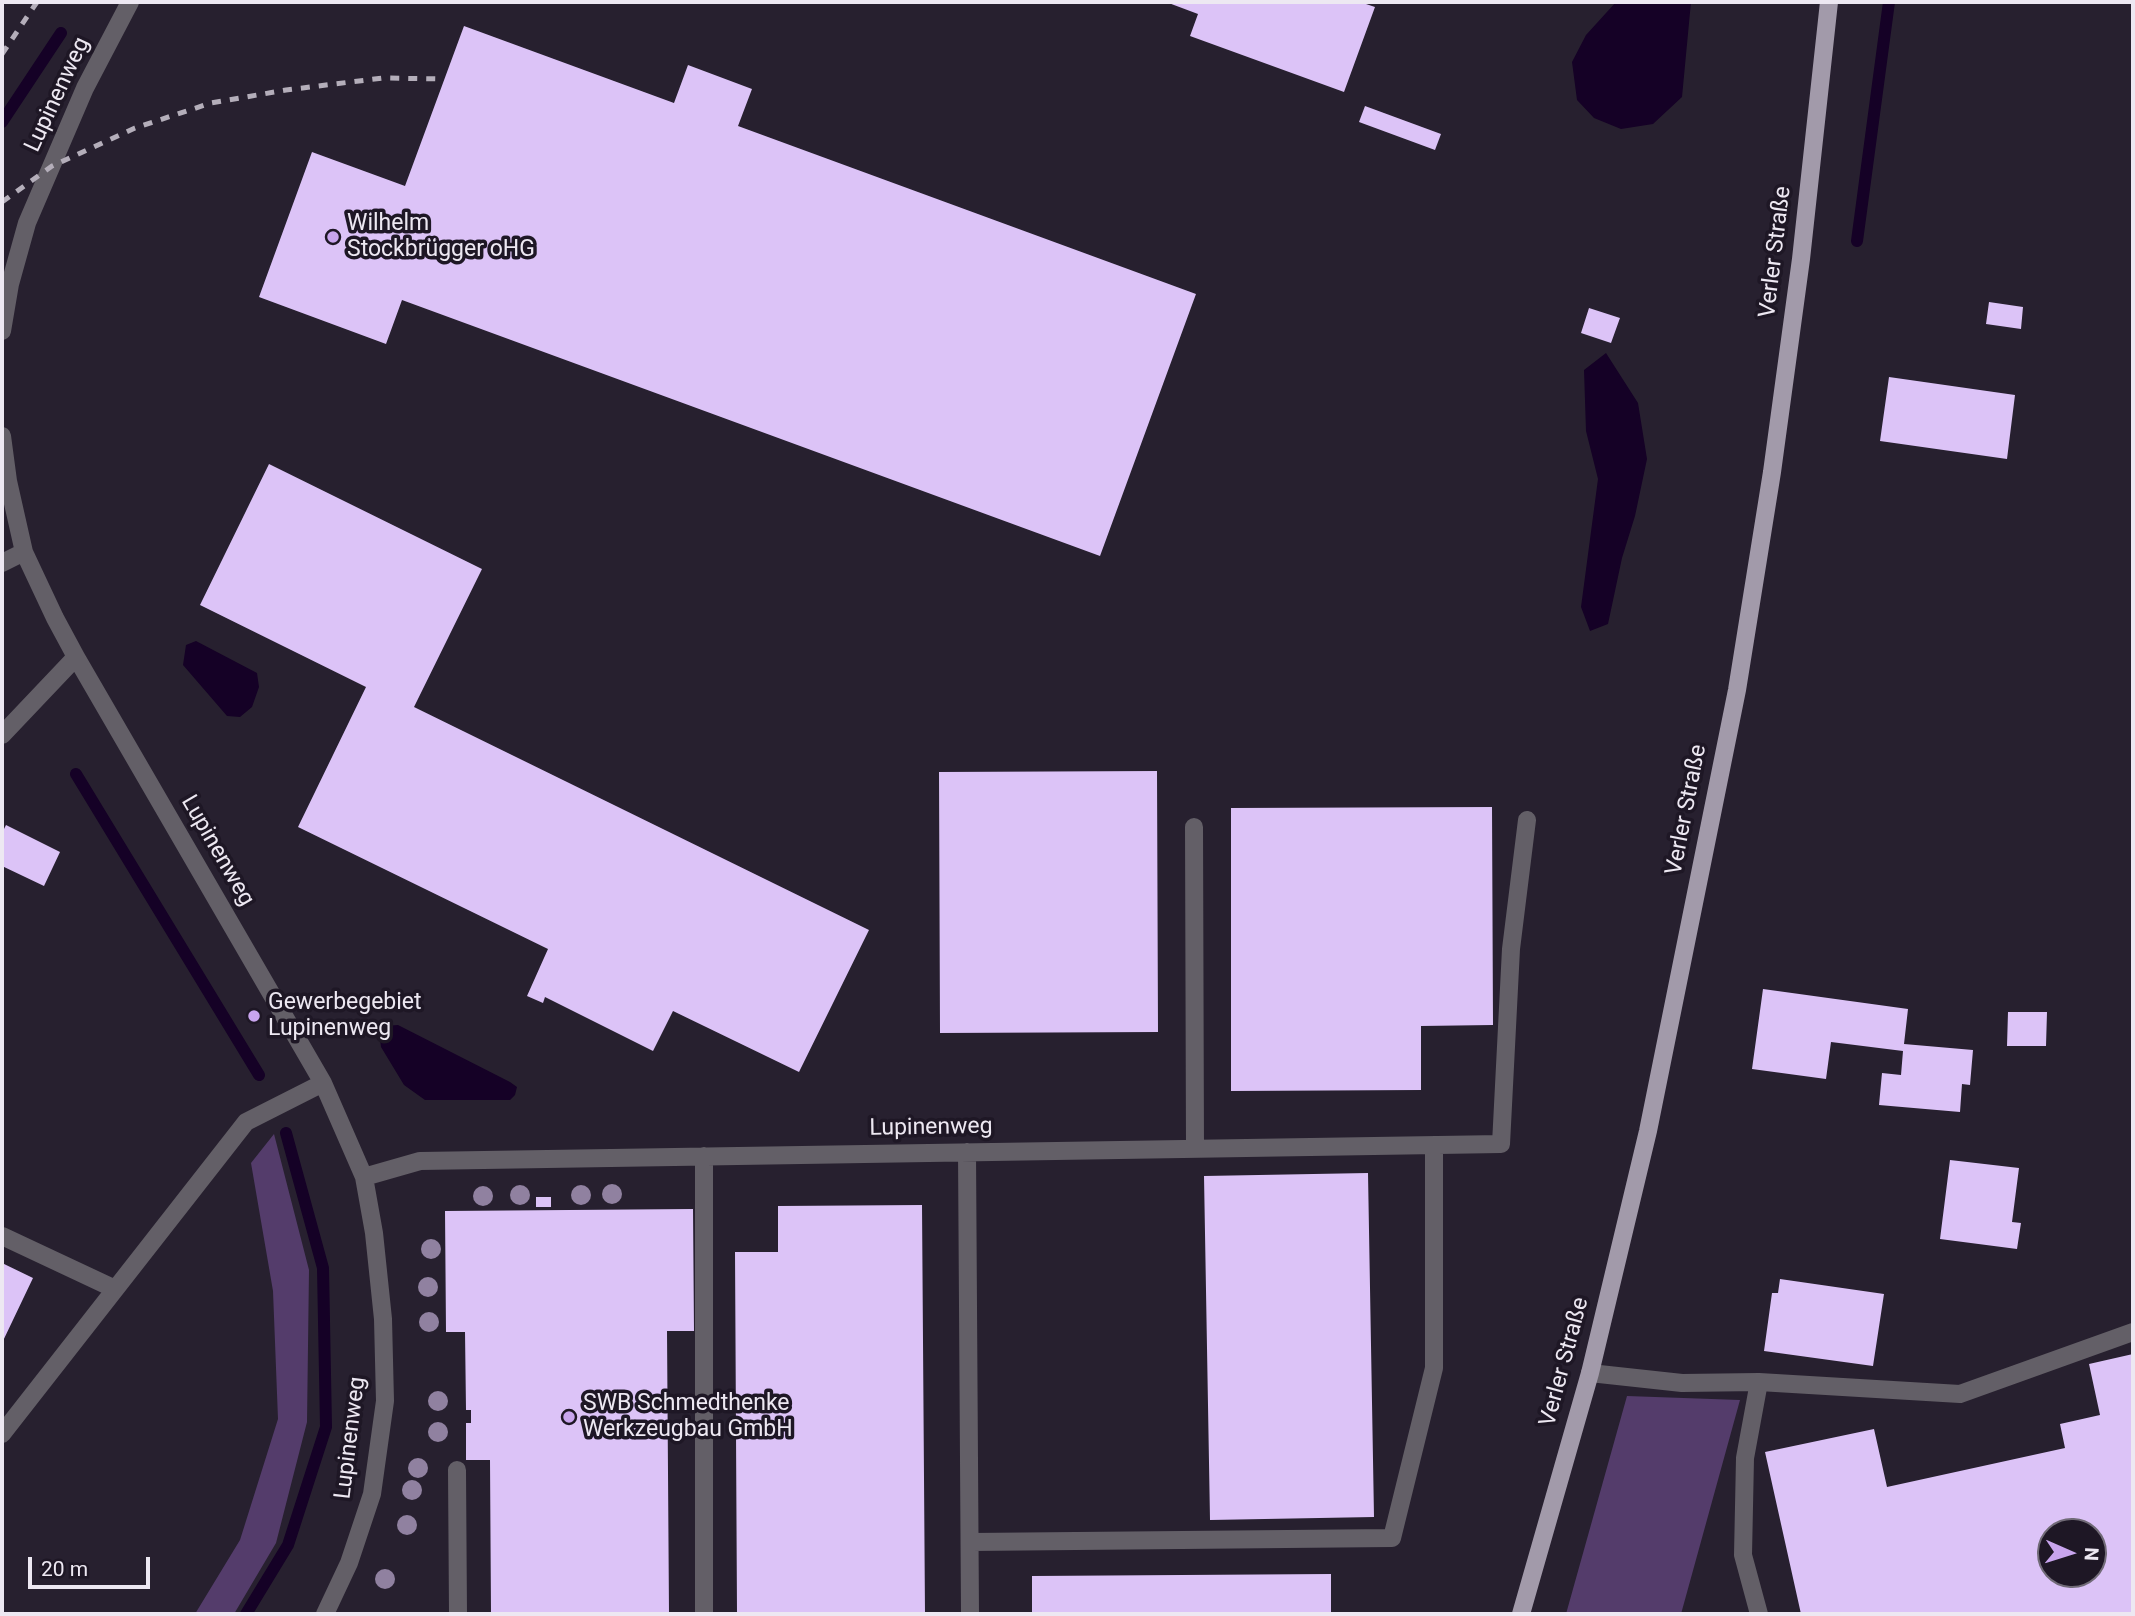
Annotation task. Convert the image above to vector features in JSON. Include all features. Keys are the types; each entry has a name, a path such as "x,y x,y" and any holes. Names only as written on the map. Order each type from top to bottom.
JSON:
{"main road":[{"name":"Verler Straße","path":"1521,1614 1590,1373 1648,1131 1737,690 1772,472 1797,285 1829,2"}],"street":[{"name":"Lupinenweg","path":"2,331 10,284 27,223 85,88 130,2"},
{"name":"Lupinenweg","path":"2,436 8,481 24,552 76,657 323,1083 363,1177 374,1233 383,1319 385,1401 372,1494 349,1563 325,1614"},
{"path":"2,563 24,552"},
{"path":"2,735 76,657"},
{"name":"Lupinenweg","path":"363,1177 420,1161 1501,1144 1511,949 1527,820"},
{"path":"1195,827 1195,1149"},
{"path":"2,1434 246,1122 323,1083"},
{"path":"971,1542 1392,1538 1434,1368 1434,1144"},
{"path":"967,1152 970,1614"},
{"path":"704,1156 704,1614"},
{"path":"2,1236 115,1289"},
{"path":"1590,1373 1682,1383 1759,1382 1960,1394 2133,1332"},
{"path":"1759,1382 1745,1458 1743,1555 1759,1614"},
{"path":"457,1470 458,1614"}],"shaded area":[{"path":"1616,2 1691,2 1682,97 1653,124 1621,129 1594,118 1577,100 1572,62 1586,35"},
{"path":"1606,353 1638,403 1647,459 1608,624 1590,631 1581,607 1598,479 1586,431 1584,370"},
{"path":"196,641 257,673 259,687 252,707 240,717 227,716 183,665 186,645"},
{"path":"398,1025 510,1082 517,1087 515,1095 510,1100 425,1100 404,1085 381,1047 379,1032 385,1026"},
{"path":"274,1134 309,1270 307,1422 276,1543 234,1614 195,1614 240,1540 278,1419 273,1291 251,1163"},
{"path":"1627,1396 1740,1400 1681,1614 1566,1614"}],"building":[{"path":"1166,2 1360,2 1375,7 1344,92 1190,36 1198,14"},
{"path":"464,26 674,103 688,65 752,89 738,126 1196,294 1100,556 402,300 386,344 259,297 312,152 405,186"},
{"path":"1365,106 1441,134 1435,150 1359,122"},
{"path":"1989,302 2023,307 2021,329 1986,324"},
{"path":"1589,308 1620,318 1611,343 1581,333"},
{"path":"1889,377 2015,395 2007,459 1880,441"},
{"path":"269,464 482,569 414,707 869,930 799,1072 673,1011 653,1051 545,997 543,1003 527,996 548,949 298,827 366,687 200,605"},
{"path":"1157,771 1158,1032 940,1033 939,772"},
{"path":"1492,807 1493,1025 1421,1026 1421,1090 1231,1091 1231,808"},
{"path":"6,825 60,852 44,886 2,866 2,833"},
{"path":"1763,989 1908,1009 1904,1044 1973,1050 1970,1085 1962,1084 1960,1112 1879,1105 1882,1073 1901,1075 1903,1051 1831,1042 1826,1079 1752,1069"},
{"path":"2008,1012 2047,1012 2046,1046 2007,1046"},
{"path":"1950,1160 2019,1168 2012,1222 2021,1223 2017,1249 1940,1239"},
{"path":"1368,1173 1374,1517 1210,1520 1204,1176"},
{"path":"536,1197 551,1197 551,1207 536,1207"},
{"path":"922,1205 925,1614 737,1614 735,1252 778,1252 778,1206"},
{"name":"SWB Schmedthenke Werkzeugbau GmbH","path":"693,1209 694,1331 667,1331 669,1614 491,1614 490,1460 466,1460 466,1423 471,1423 471,1410 466,1410 465,1332 446,1332 445,1211"},
{"path":"2,1263 33,1278 2,1343"},
{"path":"1780,1279 1884,1294 1873,1366 1764,1351 1772,1293 1778,1293"},
{"path":"2133,1354 2133,1614 1801,1614 1765,1452 1874,1429 1887,1487 2065,1448 2060,1424 2100,1415 2089,1364"},
{"path":"1331,1574 1331,1614 1032,1614 1032,1576"}],"waterway":[{"path":"1857,241 1889,2"},
{"path":"2,122 61,33"},
{"path":"76,774 259,1075"},
{"path":"246,1614 288,1545 326,1427 323,1268 286,1133"}],"railway":[{"path":"2,54 37,2"},
{"path":"2,202 52,166 135,128 211,103 383,78 444,79"}],"place":[{"name":"Wilhelm Stockbrügger oHG","path":"333,237"},
{"name":"Gewerbegebiet Lupinenweg","path":"254,1016"},
{"name":"SWB Schmedthenke Werkzeugbau GmbH","path":"569,1417"}]}
